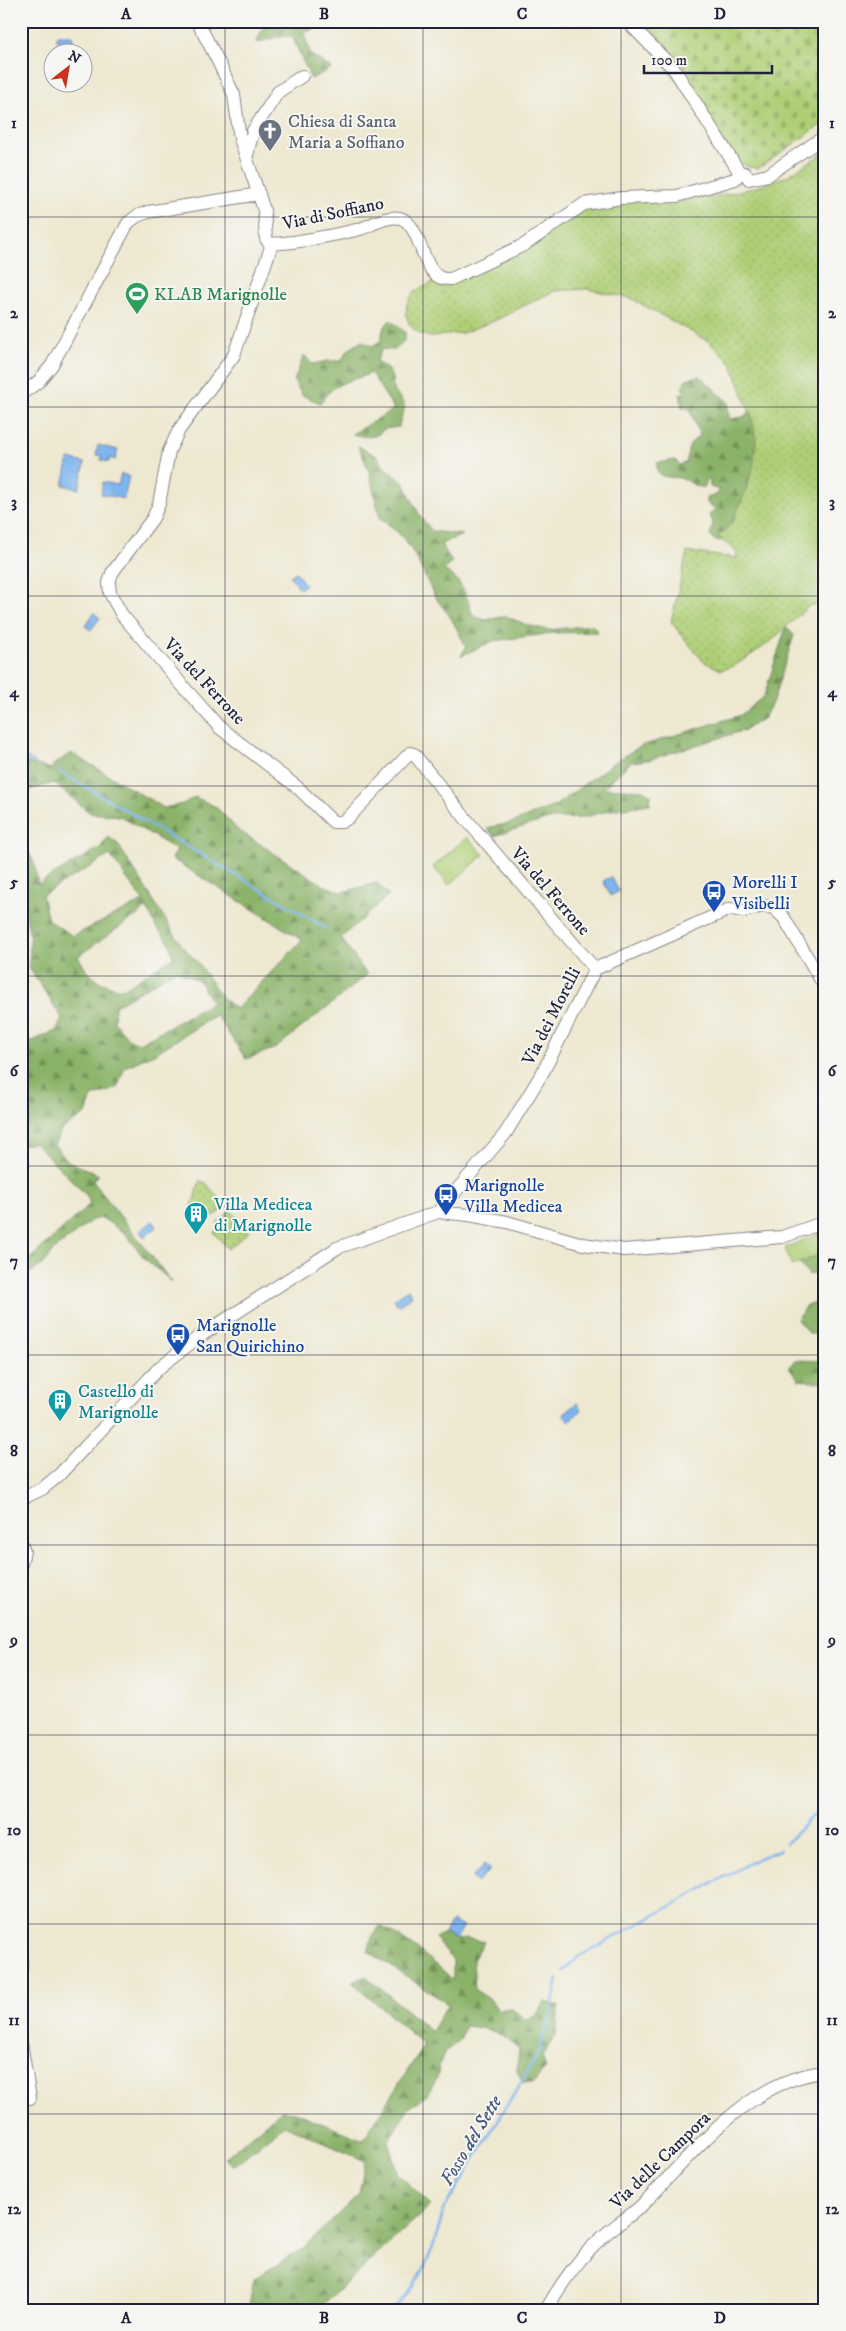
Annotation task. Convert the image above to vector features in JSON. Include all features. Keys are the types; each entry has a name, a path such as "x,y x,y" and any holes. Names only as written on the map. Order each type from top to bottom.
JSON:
{"street":[{"name":"Via di Soffiano","path":"197,21 234,95 240,139 264,210 266,239 272,244 358,229 392,218 402,218 410,224 432,270 440,278 451,280 524,245 584,204 621,198 677,196 742,177 768,175 825,136"},
{"path":"627,21 674,70 742,177"},
{"path":"246,160 248,142 258,121 278,92 302,76"},
{"path":"21,394 38,382 52,365 128,223 137,216 148,212 259,194"},
{"name":"Via del Ferrone","path":"272,244 234,355 178,430 169,451 159,504 153,518 112,573 109,583 110,593 122,615 220,728 297,788 333,822 342,822 348,817 410,753 414,754 466,820 595,969"},
{"name":"Via dei Morelli","path":"438,1212 505,1134 543,1072 595,969 730,909 744,910 769,906 774,908 784,918 825,987"},
{"path":"21,1499 42,1489 59,1475 160,1367 200,1336 337,1248 438,1212 478,1216 583,1244 624,1250 782,1237 825,1222"},
{"path":"21,1544 24,1551 21,1564"},
{"path":"21,1947 21,1969"},
{"path":"21,2043 30,2098"},
{"name":"Via delle Campora","path":"546,2310 573,2266 606,2233 645,2202 702,2141 740,2110 777,2084 825,2072"}],"green space":[{"path":"261,21 333,21 304,33 311,55 332,68 311,79 292,36 281,36 256,43 263,28"},
{"path":"631,21 825,21 825,122 759,168 748,167 738,161"},
{"path":"825,152 825,603 809,606 769,643 734,666 721,670 703,661 671,622 687,552 737,558 736,551 718,537 733,521 744,495 753,468 756,442 752,418 732,365 708,341 630,298 587,289 554,291 494,321 462,333 431,337 420,334 410,326 406,315 407,304 413,293 440,278 451,279 584,204 677,196 713,197 753,188 787,176"},
{"path":"390,320 405,332 405,340 394,350 382,349 376,362 385,367 390,373 393,390 404,405 399,427 384,429 373,436 365,437 352,434 394,409 371,373 337,386 320,403 302,395 294,381 304,355 312,364 341,361 348,350 362,341 372,346 381,341 383,329"},
{"path":"700,376 728,402 729,419 743,417 758,405 769,465 724,540 716,541 710,536 713,522 709,515 716,509 707,503 707,498 716,495 720,490 710,487 709,478 706,478 705,487 697,487 683,479 665,477 657,469 657,463 675,460 680,465 687,462 689,447 700,436 689,408 682,408 680,393 686,394 682,388 686,379"},
{"path":"358,446 377,456 384,467 404,483 420,516 432,531 463,535 441,544 452,562 444,570 460,584 473,616 486,620 506,616 527,625 548,630 592,625 598,632 554,633 493,641 461,656 466,647 450,617 434,595 413,552 391,526 380,519 369,471"},
{"path":"786,627 794,635 773,701 764,718 745,730 648,760 631,762 603,788 643,790 651,795 650,804 611,810 581,818 548,819 494,836 487,828 511,823 556,805 613,763 641,746 741,715 764,696"},
{"path":"71,753 164,808 183,804 195,797 216,807 238,830 325,886 342,892 377,883 389,895 341,938 367,975 276,1048 246,1059 216,1015 154,1054 125,1067 117,1088 92,1097 86,1114 62,1129 54,1145 68,1161 99,1175 92,1180 172,1282 144,1258 126,1234 102,1218 92,1220 54,1250 42,1265 21,1279 21,1267 90,1204 87,1196 35,1143 21,1145 21,1046 57,1030 62,1018 29,968 30,941 26,911 21,899 21,834 35,866 38,884 101,847 108,837 117,843 183,947 198,963 216,989 236,1009 302,940 172,859 177,850 120,816 90,813 54,783 25,791 21,794 21,761 53,769 53,765","holes":["110,855 143,901 73,936 48,920 42,895","147,908 156,927 169,942 173,957 123,989 107,985 96,979 86,969 78,956","176,970 199,981 212,1003 139,1043 128,1038 114,1022 115,1006"]},
{"path":"467,837 484,855 449,885 433,867"},
{"path":"200,1180 202,1183 204,1181 226,1206 214,1216 210,1215 202,1219 192,1206"},
{"path":"231,1211 249,1232 228,1249 214,1233 218,1227 218,1222"},
{"path":"825,1231 825,1252 792,1266 785,1248"},
{"path":"825,1252 825,1269 809,1275 799,1263"},
{"path":"825,1298 825,1338 809,1333 797,1320 806,1305"},
{"path":"795,1360 825,1361 825,1383 799,1380 789,1367"},
{"path":"380,1926 419,1950 453,1980 453,1960 435,1938 445,1933 456,1940 466,1938 484,1942 473,1960 475,1990 491,2000 498,2010 511,2008 525,2019 536,2016 544,2002 559,2006 556,2035 542,2056 546,2068 533,2083 523,2082 517,2071 519,2048 495,2032 465,2026 460,2040 445,2052 439,2066 437,2079 427,2095 408,2109 388,2141 398,2174 431,2205 317,2310 248,2310 254,2279 303,2248 359,2194 365,2161 284,2125 232,2167 224,2158 281,2111 294,2112 363,2140 424,2045 352,1982 366,1976 431,2031 448,2004 368,1951 372,1937"}],"water":[{"path":"57,35 73,35 73,41 57,41"},
{"path":"98,445 118,450 115,460 110,458 109,462 101,460 102,456 96,455"},
{"path":"69,459 85,463 79,489 63,485"},
{"path":"121,474 129,476 124,499 101,494 103,482 118,485"},
{"path":"296,572 305,585 300,589 290,576"},
{"path":"94,613 100,618 91,630 85,626"},
{"path":"611,877 619,891 611,896 603,881"},
{"path":"153,1221 157,1227 144,1237 140,1231"},
{"path":"408,1289 412,1296 398,1306 394,1299"},
{"path":"577,1403 582,1410 569,1421 563,1414"},
{"path":"484,1865 490,1870 477,1883 472,1878"},
{"path":"452,1921 463,1927 456,1940 445,1933"}],"waterway":[{"path":"21,755 35,763"},
{"path":"59,771 326,928"},
{"name":"Fosso del Sette","path":"785,1844 825,1804"},
{"name":"Fosso del Sette","path":"563,1971 578,1957 759,1858 779,1850"},
{"name":"Fosso del Sette","path":"392,2310 414,2286 424,2268 447,2204 536,2058 550,2018 558,1978"}],"place":[{"name":"Chiesa di Santa Maria a Soffiano","path":"270,152"},
{"name":"KLAB Marignolle","path":"137,315"},
{"name":"Morelli I Visibelli","path":"714,913"},
{"name":"Marignolle Villa Medicea","path":"446,1216"},
{"name":"Villa Medicea di Marignolle","path":"196,1235"},
{"name":"Marignolle San Quirichino","path":"178,1356"},
{"name":"Castello di Marignolle","path":"60,1422"}]}
